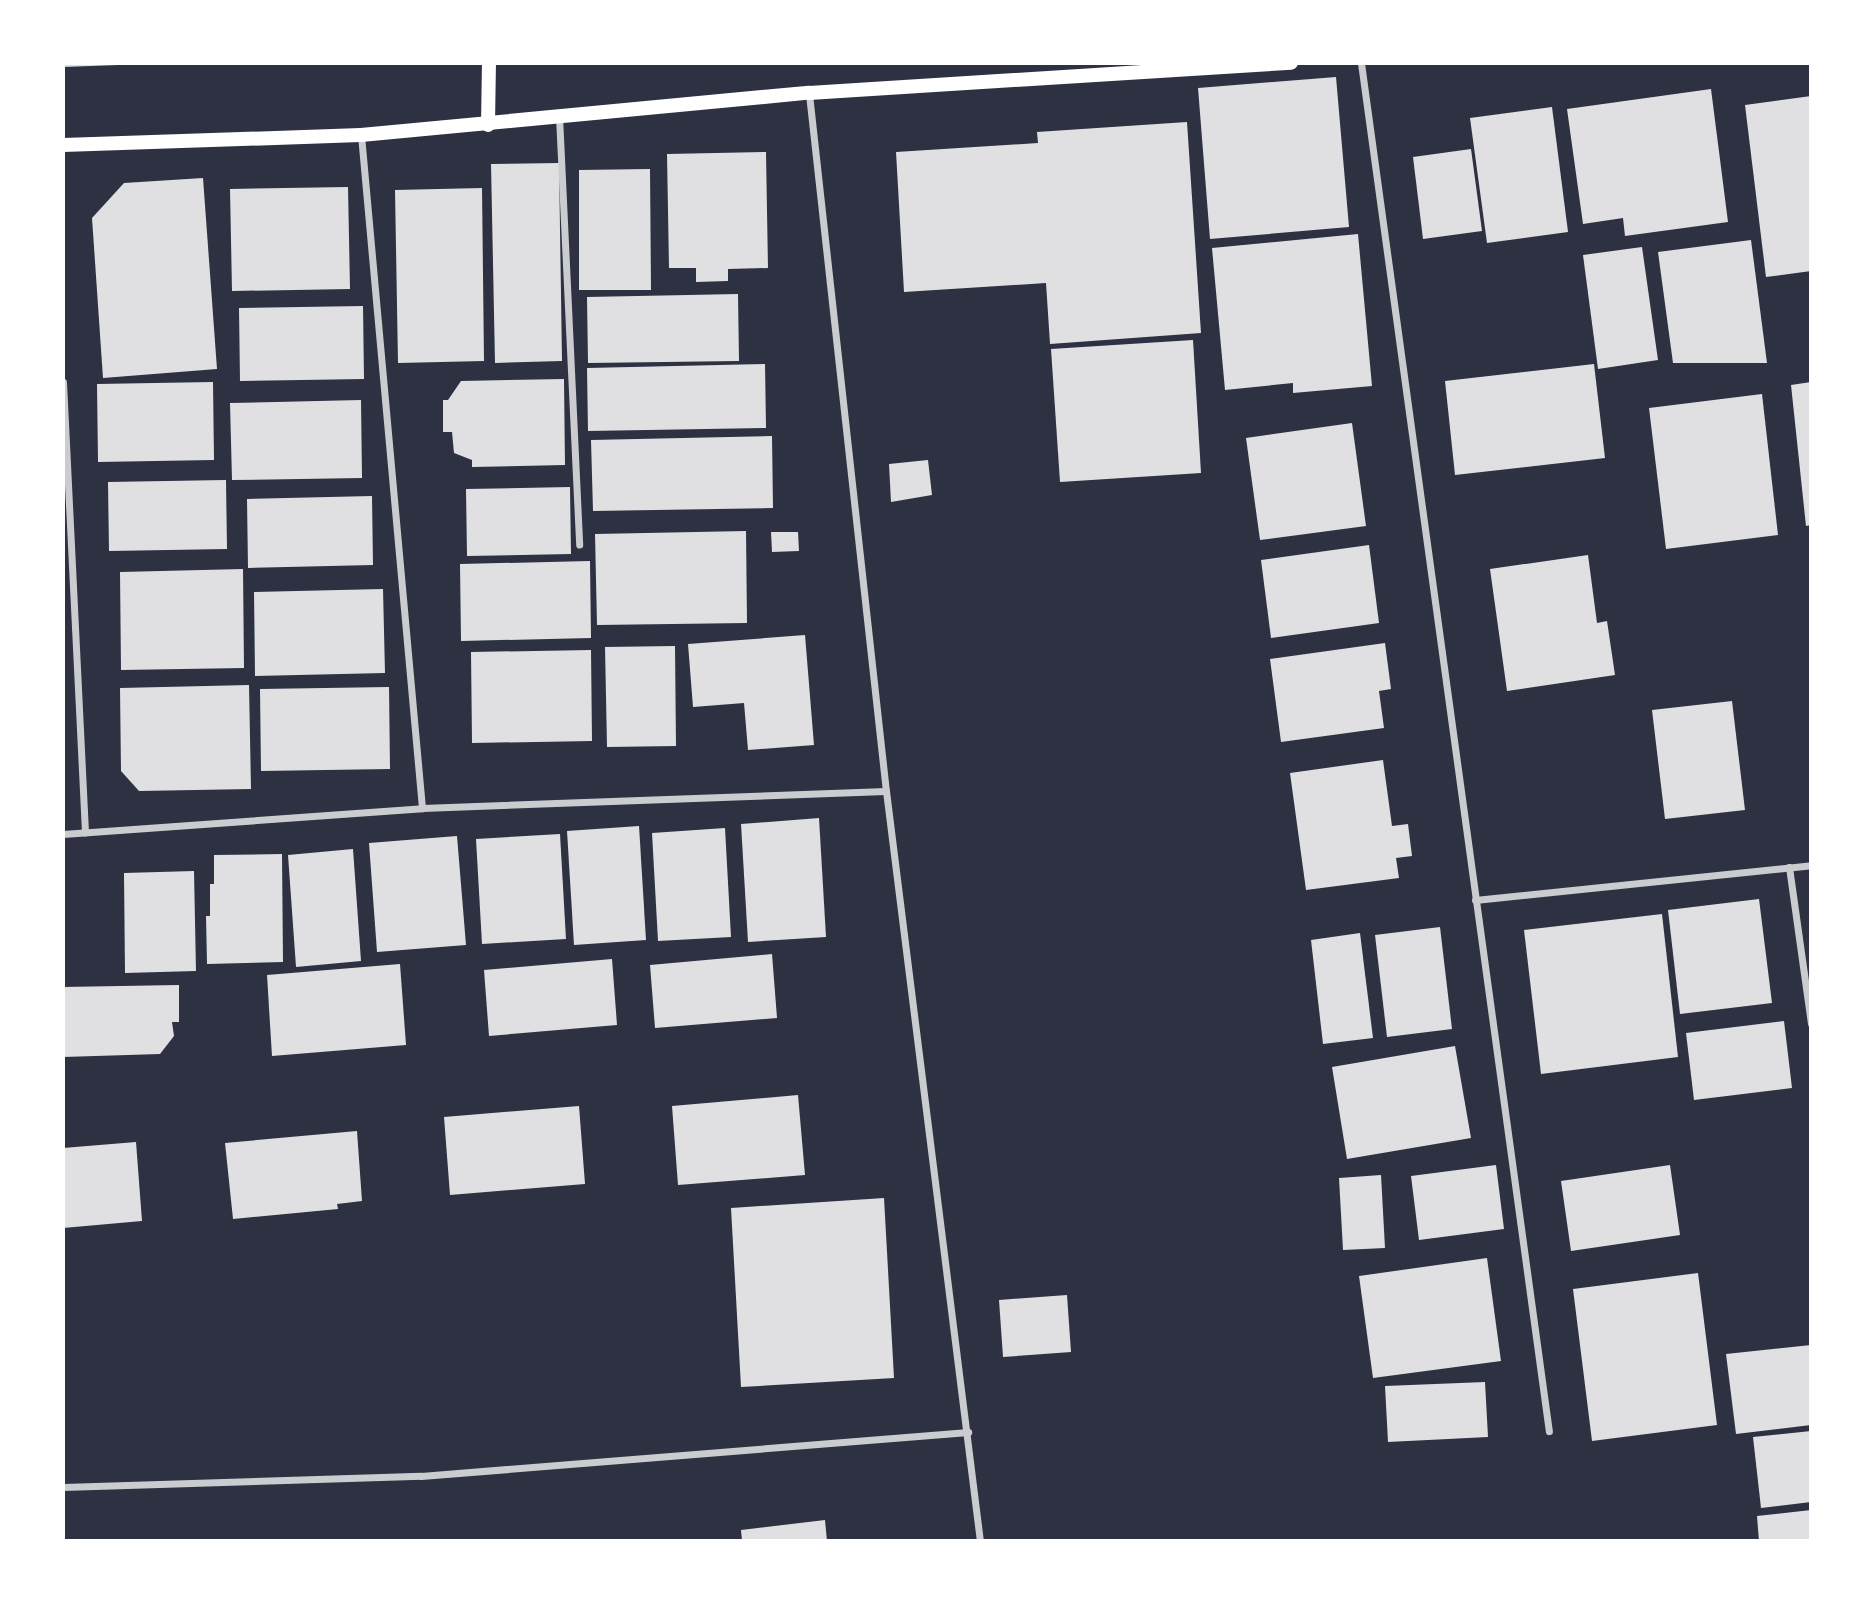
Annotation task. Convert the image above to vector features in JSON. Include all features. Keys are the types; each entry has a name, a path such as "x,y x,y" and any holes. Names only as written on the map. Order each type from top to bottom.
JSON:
{"main road":[{"path":"488,125 489,63"},
{"path":"63,145 360,135 809,93 1140,68 1291,63"}],"street":[{"path":"1361,63 1549,1431"},
{"path":"809,93 886,791 980,1541"},
{"path":"559,115 579,545"},
{"path":"360,135 422,808"},
{"path":"63,382 85,832"},
{"path":"63,834 422,808 886,791"},
{"path":"1475,900 1811,865"},
{"path":"1788,867 1811,1023"},
{"path":"63,1487 421,1476 968,1432"}],"building":[{"path":"63,63 118,63 118,65 63,67"},
{"path":"1336,77 1349,227 1210,239 1198,88"},
{"path":"1711,89 1728,222 1625,236 1623,218 1583,224 1567,109"},
{"path":"1811,96 1811,271 1766,277 1745,105"},
{"path":"1552,107 1568,232 1487,243 1470,118"},
{"path":"1187,122 1201,333 1050,344 1046,283 904,292 896,152 1038,143 1037,132"},
{"path":"1471,149 1482,231 1423,239 1413,157"},
{"path":"766,152 768,268 728,269 728,281 696,282 696,268 669,268 667,154"},
{"path":"559,163 562,361 495,363 491,164"},
{"path":"650,169 651,290 579,290 579,170"},
{"path":"203,178 217,369 103,378 92,218 124,183"},
{"path":"348,187 350,289 232,291 230,189"},
{"path":"482,188 484,361 398,363 395,190"},
{"path":"1358,234 1372,386 1293,393 1293,383 1225,390 1212,248"},
{"path":"1751,240 1767,363 1673,363 1658,252"},
{"path":"1642,247 1658,360 1598,369 1583,255"},
{"path":"738,294 739,361 588,363 587,297"},
{"path":"363,306 364,379 240,381 239,308"},
{"path":"1193,340 1201,473 1060,482 1051,349"},
{"path":"765,364 766,428 588,431 587,368"},
{"path":"1594,364 1605,458 1455,475 1445,381"},
{"path":"564,379 565,465 472,467 472,460 454,453 452,432 443,432 443,400 448,400 461,381"},
{"path":"213,382 214,460 98,462 97,384"},
{"path":"1811,382 1811,525 1806,526 1791,385"},
{"path":"1762,394 1778,535 1666,549 1649,408"},
{"path":"361,400 362,478 232,480 230,403"},
{"path":"1352,423 1366,526 1260,540 1246,438"},
{"path":"772,436 773,508 593,511 591,440"},
{"path":"928,460 932,495 891,502 889,464"},
{"path":"226,480 227,549 109,551 108,482"},
{"path":"570,487 571,554 467,556 466,489"},
{"path":"372,496 373,565 248,568 247,499"},
{"path":"746,531 747,623 597,625 595,534"},
{"path":"771,532 798,532 799,551 772,552"},
{"path":"1369,545 1379,623 1271,638 1261,560"},
{"path":"1588,555 1597,623 1607,621 1615,675 1507,691 1490,569"},
{"path":"590,561 591,638 461,641 460,564"},
{"path":"243,569 244,668 121,670 120,572"},
{"path":"383,589 385,673 255,676 254,592"},
{"path":"805,635 814,745 748,750 744,703 693,707 688,644"},
{"path":"1385,643 1391,689 1379,691 1384,728 1281,742 1270,659"},
{"path":"675,646 676,746 607,747 605,647"},
{"path":"591,650 592,741 472,743 471,652"},
{"path":"249,685 251,789 139,791 121,771 120,688"},
{"path":"389,687 390,769 261,771 260,689"},
{"path":"1732,701 1745,810 1665,819 1652,710"},
{"path":"1383,760 1392,826 1408,824 1412,856 1396,858 1399,878 1306,890 1290,773"},
{"path":"819,818 826,937 748,942 741,824"},
{"path":"639,826 646,940 574,945 567,831"},
{"path":"725,828 731,937 658,941 652,833"},
{"path":"560,834 566,939 482,944 476,839"},
{"path":"457,836 466,945 377,952 369,843"},
{"path":"353,849 361,961 296,967 288,855"},
{"path":"282,854 283,962 207,964 206,916 210,916 214,855"},
{"path":"194,871 196,971 125,973 124,873"},
{"path":"1759,899 1772,1003 1680,1014 1668,910"},
{"path":"1662,914 1678,1057 1541,1074 1524,930"},
{"path":"1440,927 1452,1029 1387,1037 1375,935"},
{"path":"1360,933 1373,1038 1323,1044 1311,940"},
{"path":"772,954 777,1018 655,1028 650,965"},
{"path":"612,959 617,1025 489,1036 484,970"},
{"path":"400,964 406,1045 272,1056 267,975"},
{"path":"179,985 179,1022 172,1022 174,1036 160,1054 63,1057 63,987"},
{"path":"1784,1021 1792,1088 1694,1100 1686,1033"},
{"path":"1455,1046 1471,1138 1347,1159 1332,1067"},
{"path":"798,1095 805,1175 678,1185 672,1106"},
{"path":"579,1106 585,1184 450,1195 444,1117"},
{"path":"357,1131 362,1201 337,1204 338,1209 233,1219 225,1143"},
{"path":"136,1142 142,1221 63,1228 63,1148"},
{"path":"1496,1165 1504,1229 1419,1240 1411,1176"},
{"path":"1670,1165 1680,1235 1571,1251 1561,1181"},
{"path":"1381,1175 1385,1248 1343,1250 1339,1178"},
{"path":"884,1198 894,1378 741,1387 731,1208"},
{"path":"1487,1258 1501,1361 1373,1378 1359,1276"},
{"path":"1698,1273 1717,1425 1592,1441 1573,1289"},
{"path":"1067,1295 1071,1352 1003,1357 999,1300"},
{"path":"1811,1345 1811,1425 1736,1434 1726,1354"},
{"path":"1485,1382 1488,1437 1388,1442 1385,1386"},
{"path":"1811,1431 1811,1502 1761,1508 1753,1437"},
{"path":"1811,1510 1811,1541 1759,1541 1757,1516"},
{"path":"825,1520 827,1541 742,1541 741,1530"}]}
